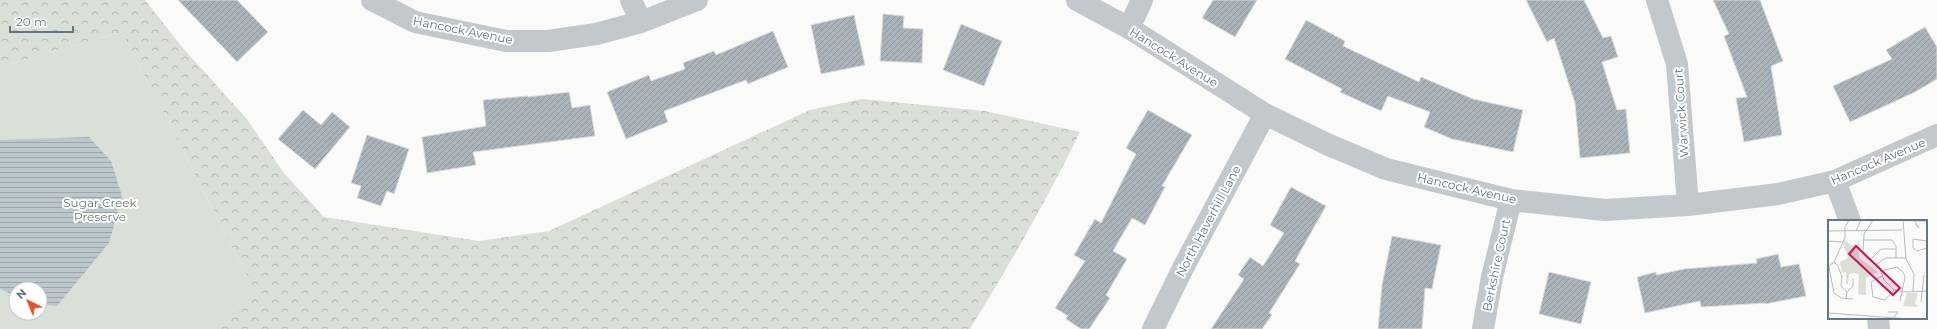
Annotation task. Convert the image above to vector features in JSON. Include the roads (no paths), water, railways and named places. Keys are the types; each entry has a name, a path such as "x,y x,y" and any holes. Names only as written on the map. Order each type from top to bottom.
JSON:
{"street":[{"name":"Hancock Avenue","path":"372,0 414,22 506,41 548,40 596,34 641,22 697,0"},
{"path":"631,0 641,22"},
{"name":"Hancock Avenue","path":"1077,0 1129,28 1264,114 1329,145 1386,169 1510,200 1605,210 1688,205 1778,194 1835,181 1937,135"},
{"path":"1129,28 1142,0"},
{"name":"Warwick Court","path":"1657,0 1678,64 1688,205"},
{"name":"North Haverhill Lane","path":"1153,329 1183,268 1264,114"},
{"path":"1835,181 1850,220"},
{"name":"Berkshire Court","path":"1483,329 1492,277 1510,200"},
{"path":"1878,319 1879,329"}],"park label":[{"name":"Sugar Creek Preserve","path":"100,209"}]}
